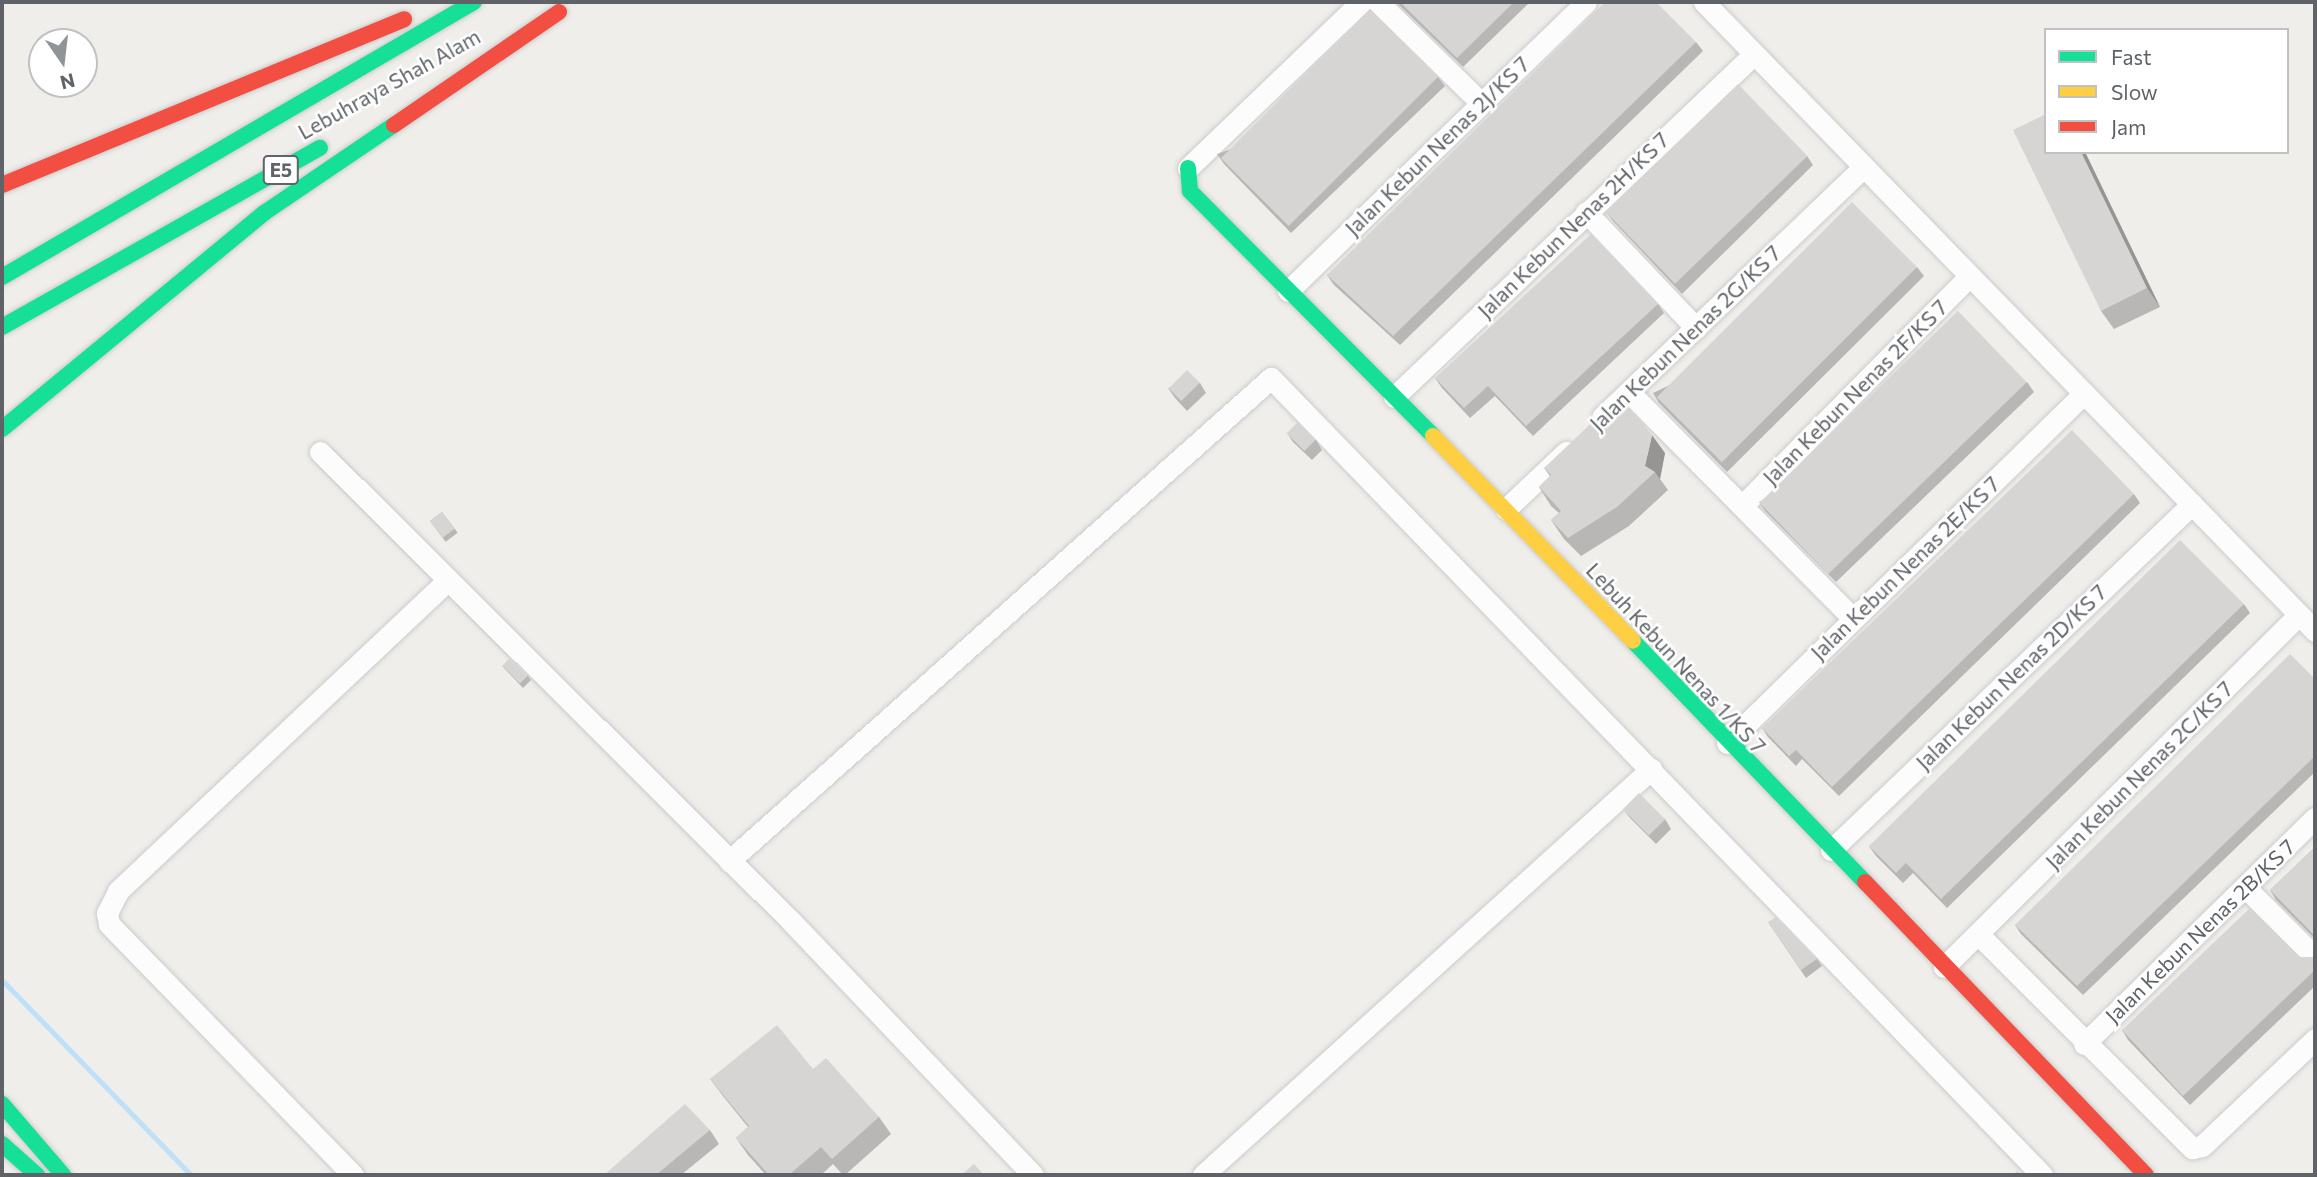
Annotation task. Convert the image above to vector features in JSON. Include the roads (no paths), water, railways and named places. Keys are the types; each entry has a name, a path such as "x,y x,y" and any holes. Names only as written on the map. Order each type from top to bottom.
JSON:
{"main road":[{"path":"2,185 441,2"},
{"name":"Lebuhraya Shah Alam","path":"2,276 474,2"},
{"name":"Lebuhraya Shah Alam","path":"2,327 578,2"},
{"path":"2,429 264,213 559,12"},
{"name":"Lebuh Kebun Nenas 1/KS 7","path":"1188,168 1190,191 1506,509 1727,743 2146,1175"},
{"path":"2,1104 63,1175"},
{"path":"2,1144 37,1175"}],"street":[{"path":"1188,168 1361,2"},
{"path":"1378,2 1481,103"},
{"name":"Jalan Kebun Nenas 2J/KS 7","path":"1288,291 1586,2"},
{"path":"1704,2 2315,631"},
{"name":"Jalan Kebun Nenas 2H/KS 7","path":"1394,397 1753,55"},
{"name":"Jalan Kebun Nenas 2G/KS 7","path":"1506,509 1864,167"},
{"path":"1586,212 1696,328"},
{"name":"Jalan Kebun Nenas 2F/KS 7","path":"1742,506 1969,277"},
{"path":"729,861 1271,377 2042,1175"},
{"path":"1629,392 1853,618"},
{"name":"Jalan Kebun Nenas 2E/KS 7","path":"1727,743 2084,394"},
{"path":"320,452 446,582 729,861 1033,1175"},
{"name":"Jalan Kebun Nenas 2D/KS 7","path":"1830,850 2192,504"},
{"path":"353,1175 109,924 107,913 118,891 446,582"},
{"name":"Jalan Kebun Nenas 2C/KS 7","path":"1944,967 2300,615"},
{"path":"1203,1175 1651,769"},
{"name":"Jalan Kebun Nenas 2B/KS 7","path":"2084,1044 2315,818"},
{"path":"2245,887 2315,957"},
{"path":"1978,934 2084,1044 2192,1148 2202,1146 2315,1039"}],"waterway":[{"path":"2,980 191,1175"}]}
